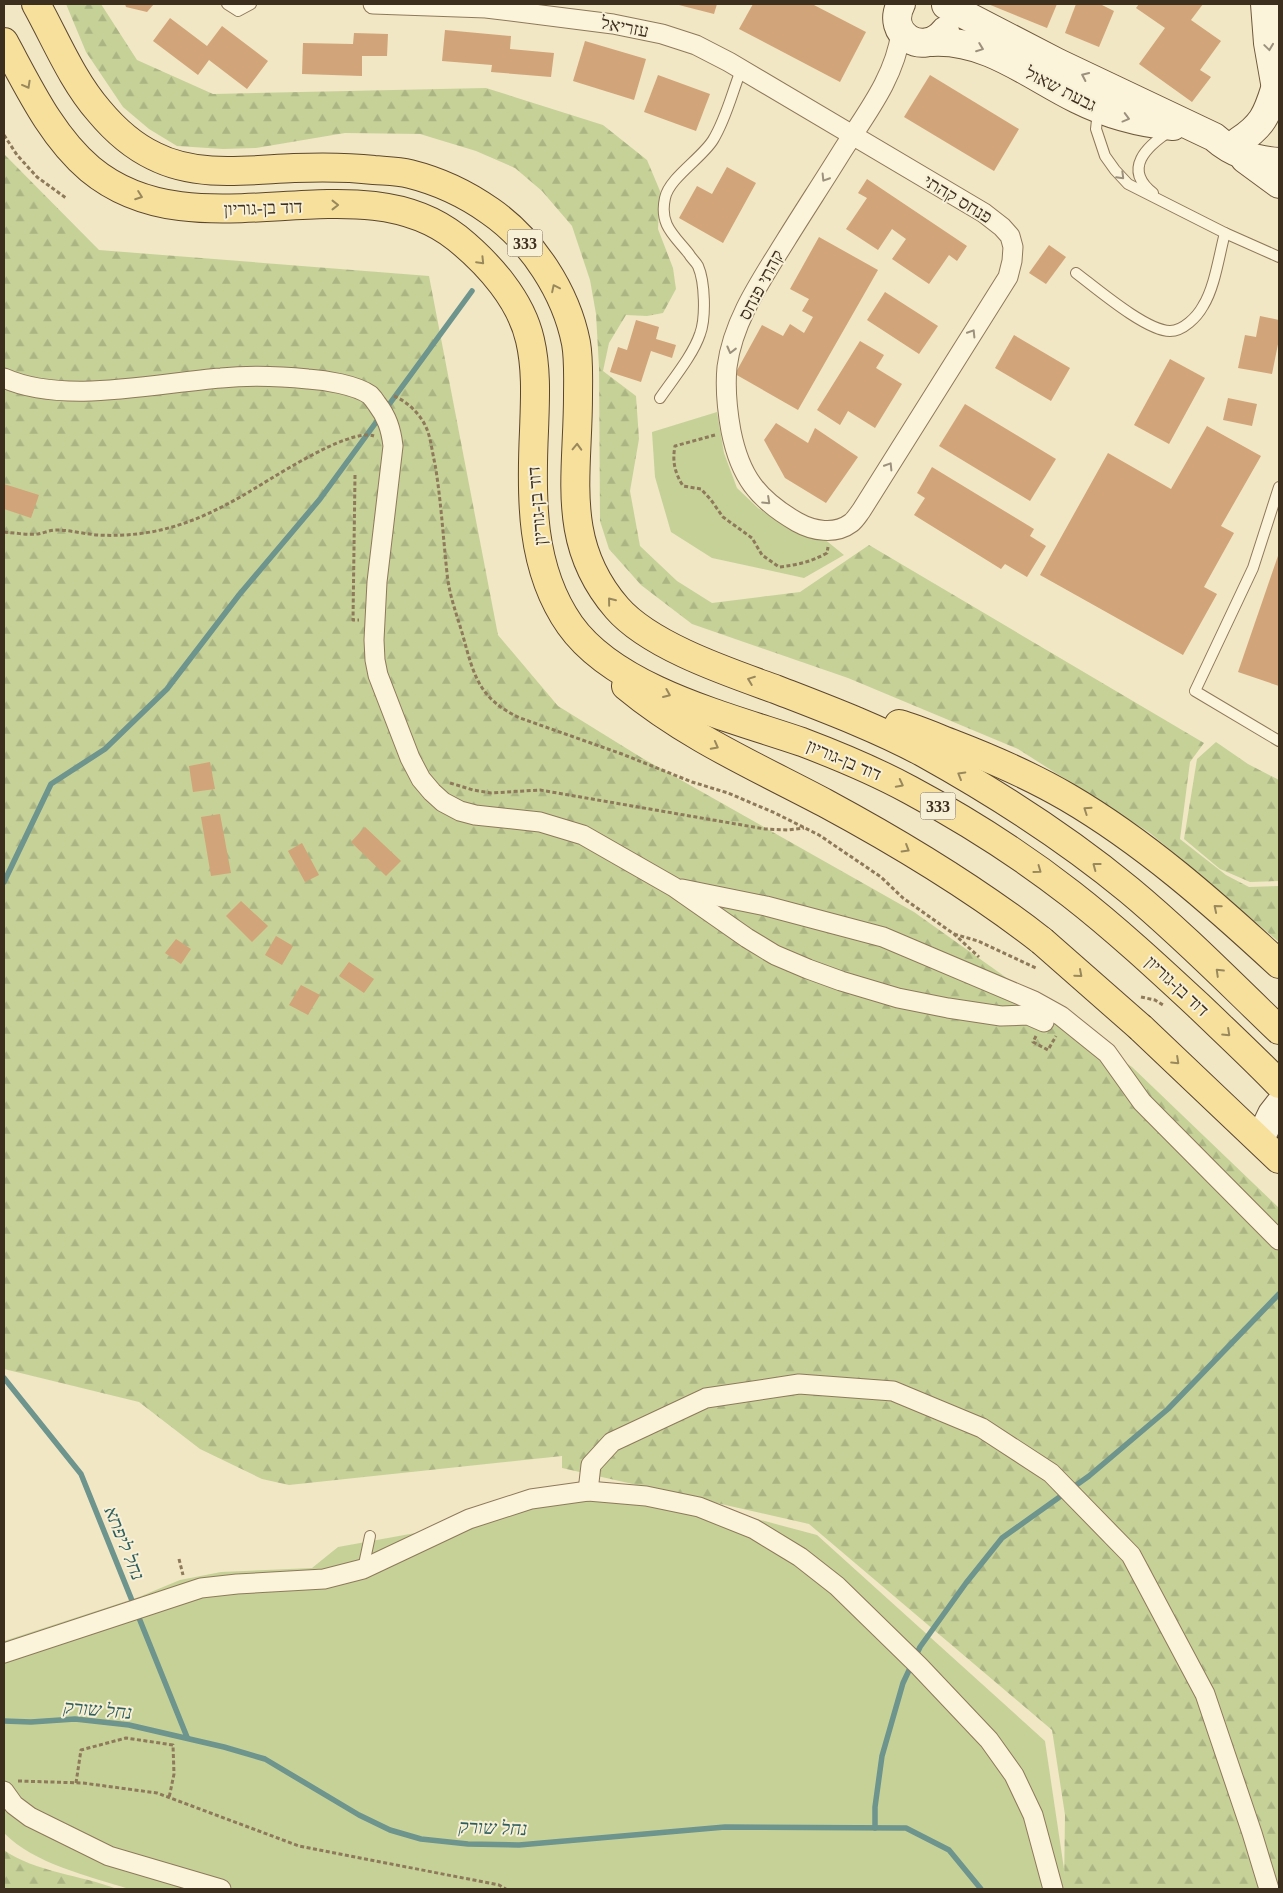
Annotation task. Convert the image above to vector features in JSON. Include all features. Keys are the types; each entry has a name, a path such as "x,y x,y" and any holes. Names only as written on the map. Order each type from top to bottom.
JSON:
{"main road":[{"name":"333","path":"36,4 78,84 99,111 121,134 152,156 178,165 205,170 354,168 407,173 450,187 492,212 522,239 547,272 564,307 576,343 578,376 576,503 579,533 586,559 600,587 622,614 651,635 703,662 861,723 919,750 994,794 1066,843 1142,902 1177,932 1279,1030"},
{"name":"דוד בן-גוריון","path":"4,42 37,102 62,140 91,170 119,189 155,202 184,207 224,210 354,205 397,210 429,220 454,236 479,258 500,282 518,308 529,337 534,368 532,478 534,524 543,567 555,600 571,627 594,651 615,667 650,686 697,706 858,763 910,790 975,828 1024,859 1109,925 1279,1084"},
{"path":"571,627 596,657 620,681 673,722 701,739 824,803 903,847 980,896 1042,942 1269,1136 1279,1159"},
{"path":"796,697 907,726 994,760 1067,797 1117,830 1174,872 1231,919 1279,964"}],"street":[{"name":"עזריאל","path":"373,4 486,8 612,24 662,34 696,45 852,136"},
{"path":"852,136 888,79 907,58 941,36 947,27 949,16 946,4"},
{"name":"גבעת שאול","path":"946,4 1058,63 1107,100 1123,118 1212,137 1279,146"},
{"path":"1212,137 1254,132 1277,98 1268,43 1265,4"},
{"path":"895,15 912,41 929,42"},
{"path":"888,79 898,52 895,15"},
{"name":"גבעת שאול","path":"929,42 945,41 970,44 984,49 1027,72 1107,100"},
{"path":"1027,72 1044,73 1054,68 1058,63"},
{"name":"פנחס קהתי","path":"833,530 851,523 861,511 1008,277 1013,247 1010,236 1002,226 984,213 852,136"},
{"name":"קהתי פנחס","path":"833,530 820,531 806,527 777,510 755,490 740,465 729,423 726,408 727,366 734,337 752,293 852,136"},
{"path":"1212,137 1279,184"},
{"name":"גבעת שאול","path":"1212,137 1263,161 1279,162"},
{"path":"4,378 25,386 47,390 104,389 248,376 283,377 343,384 370,395 384,414 390,428 393,446 377,582 374,640 378,675 410,758 432,792 443,802 460,811 475,815 540,822 569,830 615,852 674,887 768,951 841,981 898,998 948,1008 1001,1016 1028,1014 1050,1028"},
{"path":"674,887 766,906 883,937 1034,1001 1061,1016 1107,1053 1142,1102 1279,1240"},
{"path":"1269,1136 1272,1114 1279,1105"},
{"path":"588,1491 590,1465 612,1442 706,1398 799,1384 893,1391 982,1428 1051,1473 1131,1555 1205,1694 1252,1832 1269,1889"},
{"path":"4,1654 201,1588 324,1579 363,1569 469,1518 531,1499 588,1491 646,1496 699,1507 754,1529 800,1557 837,1586 919,1666 989,1740 1014,1775 1033,1815 1053,1889"},
{"path":"7,1785 14,1805 30,1817 109,1856 221,1889"}],"lane":[{"path":"227,4 238,11 250,4"},
{"path":"660,398 701,333 704,306 703,287 698,266 665,226 663,214 665,196 679,175 712,142 720,127 741,70"},
{"path":"1107,100 1096,129 1105,156 1128,184 1225,233 1279,257"},
{"path":"1164,201 1146,187 1140,177 1138,169 1148,147 1212,137"},
{"path":"1076,273 1152,326 1171,331 1184,326 1204,306 1225,233"},
{"path":"1279,487 1253,568 1195,691 1279,741"},
{"path":"363,1569 370,1536"}],"path":[{"path":"4,136 17,155 38,177 66,198"},
{"path":"729,423 715,435 675,446 673,459 676,474 683,486 701,489 722,517 752,538 762,555 779,567 796,566 827,553 833,530"},
{"path":"4,532 37,534 56,530 90,535 125,536 156,532 197,519 212,512 316,452 356,436 370,435 393,446"},
{"path":"354,620 355,475"},
{"path":"418,773 463,788 482,792 540,790 734,825 772,830 805,828"},
{"path":"1048,1050 1050,1028"},
{"path":"76,1783 81,1750 126,1738 173,1745 174,1774 170,1798"},
{"path":"7,1785 18,1781 76,1783 157,1793 298,1846 500,1885 506,1889"}],"green space":[{"path":"66,4 101,4 137,60 213,94 486,88 603,125 647,160 660,191 658,229 673,268 676,289 663,313 647,316 626,315 609,343 603,371 636,396 639,439 630,491 640,546 677,581 712,603 800,592 869,545 1204,743 1190,762 1180,839 1226,875 1249,887 1279,886 1279,942 1150,833 1018,749 848,678 692,624 641,585 609,549 600,521 599,367 596,314 590,280 572,226 542,191 515,168 476,151 420,134 345,133 256,148 223,149 177,146 149,129 123,107 86,52"},
{"path":"4,154 99,250 429,276 498,635 558,706 642,758 914,912 1132,1067 1279,1208 1279,1889 1064,1889 1065,1815 1052,1730 809,1524 562,1468 562,1456 289,1485 262,1479 200,1449 139,1402 4,1369"},
{"path":"717,412 724,453 737,488 758,508 796,533 823,538 844,555 804,578 712,558 671,532 655,477 652,432"},
{"path":"1216,742 1248,764 1279,780 1279,881 1250,882 1220,869 1184,839 1197,759"},
{"path":"601,1483 693,1502 817,1535 1045,1741 1067,1889 129,1889 46,1861 16,1844 4,1833 4,1641 139,1597 180,1580 221,1572 312,1568 338,1547 493,1519"},
{"path":"4,1850 44,1868 117,1889 4,1889"}],"building":[{"path":"125,4 154,4 147,12 126,7"},
{"path":"675,4 717,4 714,14"},
{"path":"753,4 812,4 866,32 840,82 739,29"},
{"path":"988,4 1057,4 1047,28"},
{"path":"1076,4 1100,4 1114,11 1099,47 1065,33"},
{"path":"1139,4 1203,4 1191,20 1221,41 1200,70 1211,77 1192,102 1139,64 1165,28 1136,8"},
{"path":"170,18 207,46 222,26 268,61 247,89 209,60 198,75 153,41"},
{"path":"445,30 511,36 510,49 554,53 551,77 491,72 492,65 442,61"},
{"path":"354,33 388,34 387,56 362,56 362,76 302,74 303,43 353,44"},
{"path":"585,41 646,59 634,100 573,81"},
{"path":"658,75 710,94 696,131 644,112"},
{"path":"930,75 1019,129 994,171 904,117"},
{"path":"727,167 756,183 723,243 679,218 697,186 712,194"},
{"path":"867,179 967,246 957,261 949,255 929,284 892,259 906,239 892,229 878,250 846,229 867,198 858,193"},
{"path":"819,237 878,270 798,410 735,374 762,325 783,336 790,324 804,333 813,317 802,311 809,299 790,289"},
{"path":"1049,245 1066,257 1046,284 1029,273"},
{"path":"885,292 938,326 919,354 867,320"},
{"path":"1260,316 1279,320 1279,339 1272,374 1238,368 1245,335 1256,337"},
{"path":"636,320 659,327 656,339 676,345 672,358 651,351 641,382 610,372 618,347 627,350"},
{"path":"1014,335 1070,368 1051,401 995,368"},
{"path":"860,341 884,355 876,368 902,384 875,428 848,411 840,425 817,410"},
{"path":"1170,359 1205,378 1169,444 1134,425"},
{"path":"1228,398 1257,404 1252,426 1223,420"},
{"path":"965,404 1056,459 1030,501 939,446"},
{"path":"776,423 808,443 815,428 858,457 826,503 785,478 764,440"},
{"path":"1207,426 1261,456 1221,526 1234,533 1204,587 1217,594 1183,655 1040,575 1108,453 1171,489"},
{"path":"932,467 1034,529 1030,536 1046,546 1027,577 1005,564 1001,569 914,515 925,498 917,493"},
{"path":"4,484 39,495 31,518 4,509"},
{"path":"1279,553 1279,686 1238,672"},
{"path":"210,762 215,789 193,792 189,766"},
{"path":"220,814 231,873 211,876 201,817"},
{"path":"365,827 401,861 386,876 351,842"},
{"path":"302,843 319,875 305,882 288,851"},
{"path":"241,901 268,926 252,942 226,916"},
{"path":"276,936 293,946 282,965 265,955"},
{"path":"176,939 191,949 181,964 165,953"},
{"path":"349,962 374,979 364,993 339,976"},
{"path":"301,985 320,995 308,1015 289,1005"}],"waterway":[{"path":"4,882 51,784 105,749 167,689 239,595 320,499 472,291"},
{"path":"875,1828 875,1807 882,1756 903,1683 920,1647 966,1583 1002,1538 1089,1476 1168,1409 1279,1294"},
{"name":"נחל ליפתא","path":"4,1378 81,1474 187,1737"},
{"name":"נחל שורק","path":"4,1721 31,1722 75,1719 129,1725 224,1747 265,1759 359,1815 390,1830 421,1839 468,1844 519,1845 725,1827 906,1828 949,1850 981,1889"}]}
